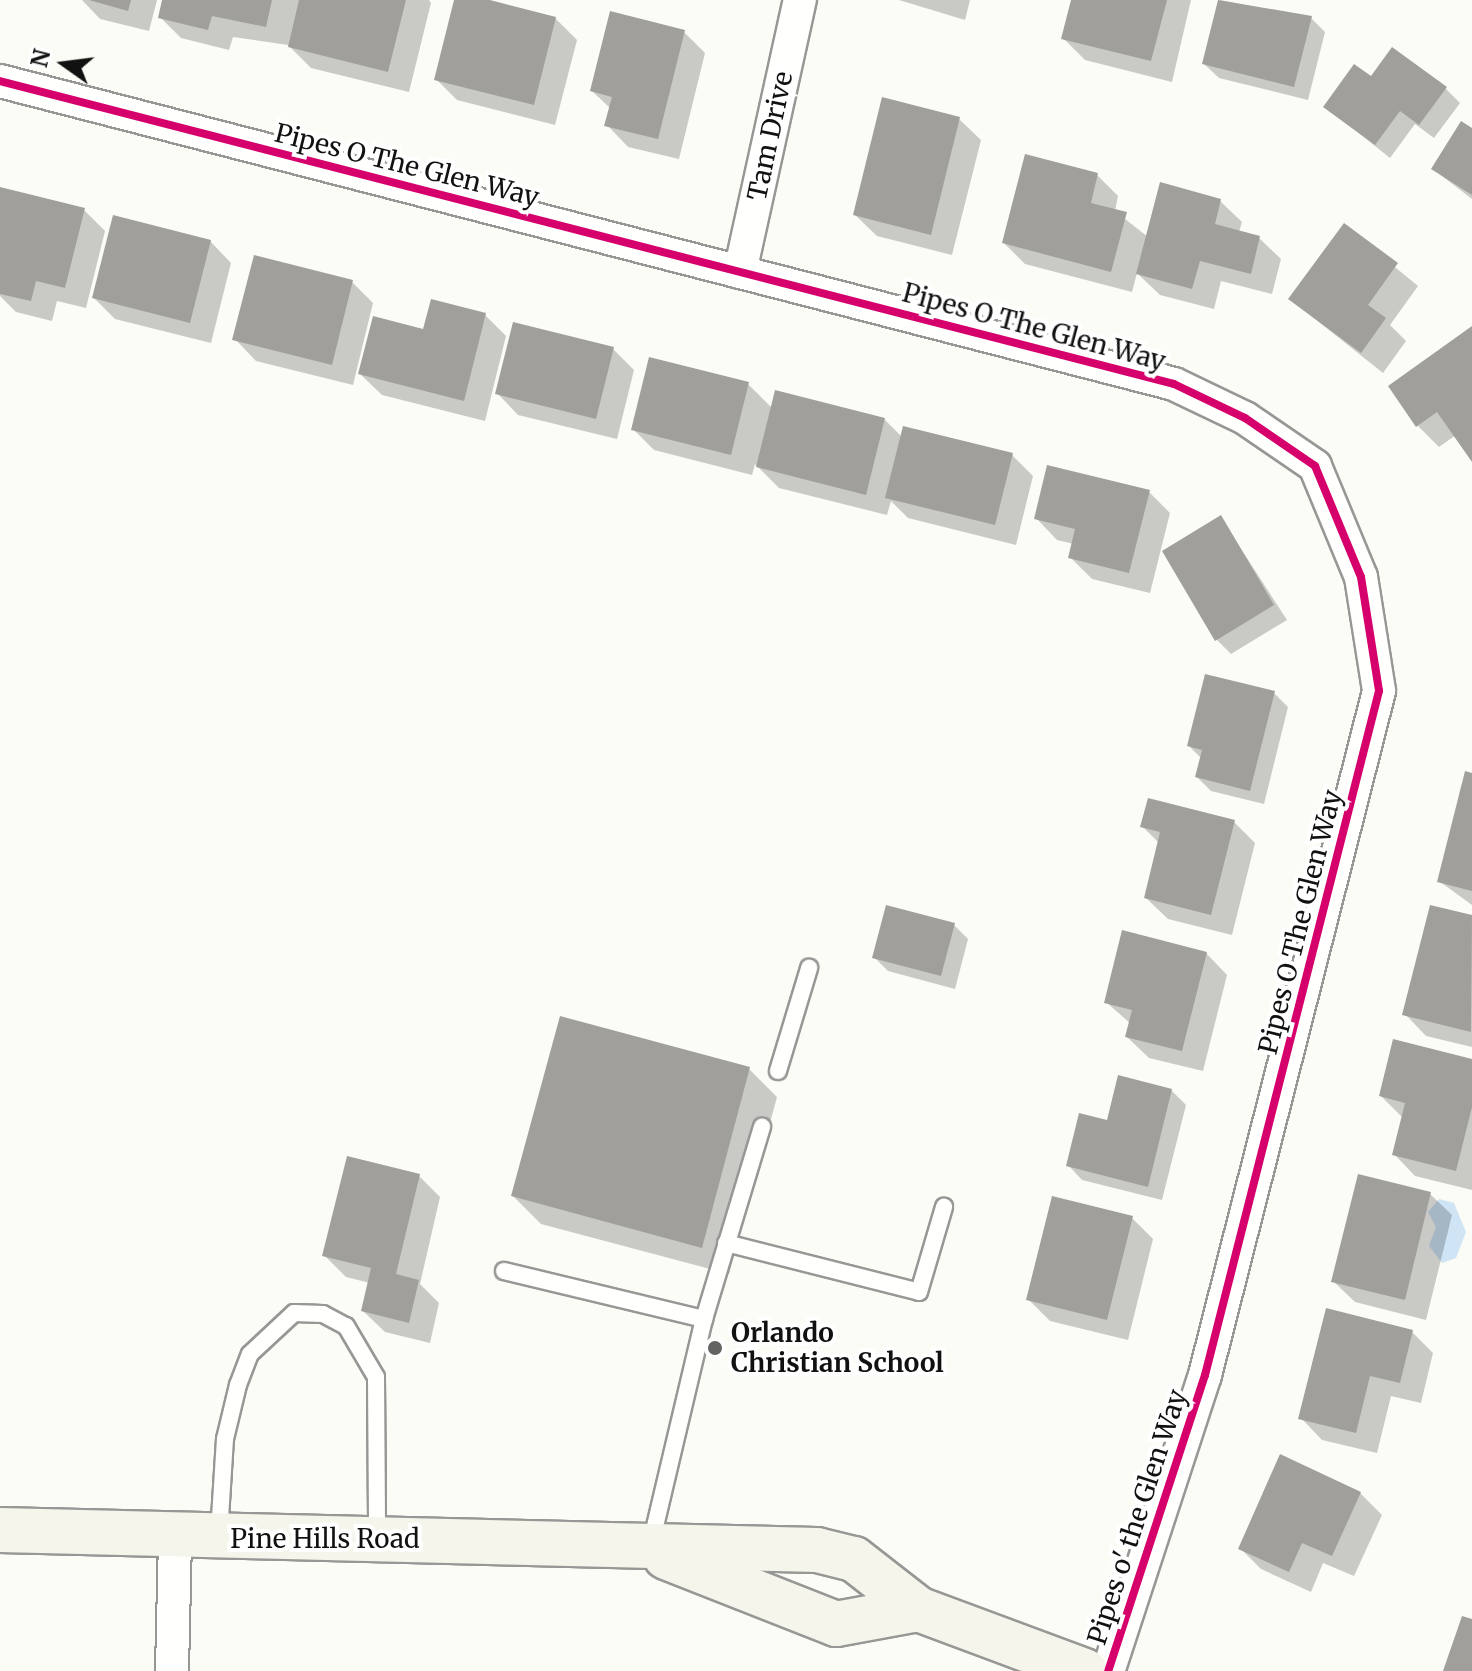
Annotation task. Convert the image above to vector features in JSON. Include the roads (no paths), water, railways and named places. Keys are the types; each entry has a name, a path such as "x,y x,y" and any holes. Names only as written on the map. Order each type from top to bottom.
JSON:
{"main road":[{"name":"Pine Hills Road","path":"0,1530 175,1539 377,1539 649,1550 817,1550 854,1559 918,1609 1085,1671"},
{"name":"Pine Hills Road","path":"649,1550 836,1624 918,1609"}],"street":[{"name":"Tam Drive","path":"740,272 800,0"},
{"name":"Pipes O The Glen Way","path":"0,81 1174,384 1245,418 1315,466 1361,577 1379,691 1205,1375"},
{"name":"Pipes o' the Glen Way","path":"1108,1671 1205,1375"},
{"path":"172,1671 175,1539"}],"lane":[{"path":"778,1071 809,968"},
{"path":"649,1550 704,1319 762,1127"},
{"path":"726,1243 919,1292 944,1207"},
{"path":"504,1271 704,1319"},
{"path":"219,1539 225,1439 238,1385 250,1354 294,1313 323,1314 346,1326 376,1377 377,1539"}],"water":[{"path":"1439,1199 1454,1203 1466,1232 1456,1258 1442,1263 1429,1246 1436,1227 1428,1212"}],"place":[{"name":"Orlando Christian School","path":"715,1348"}]}
